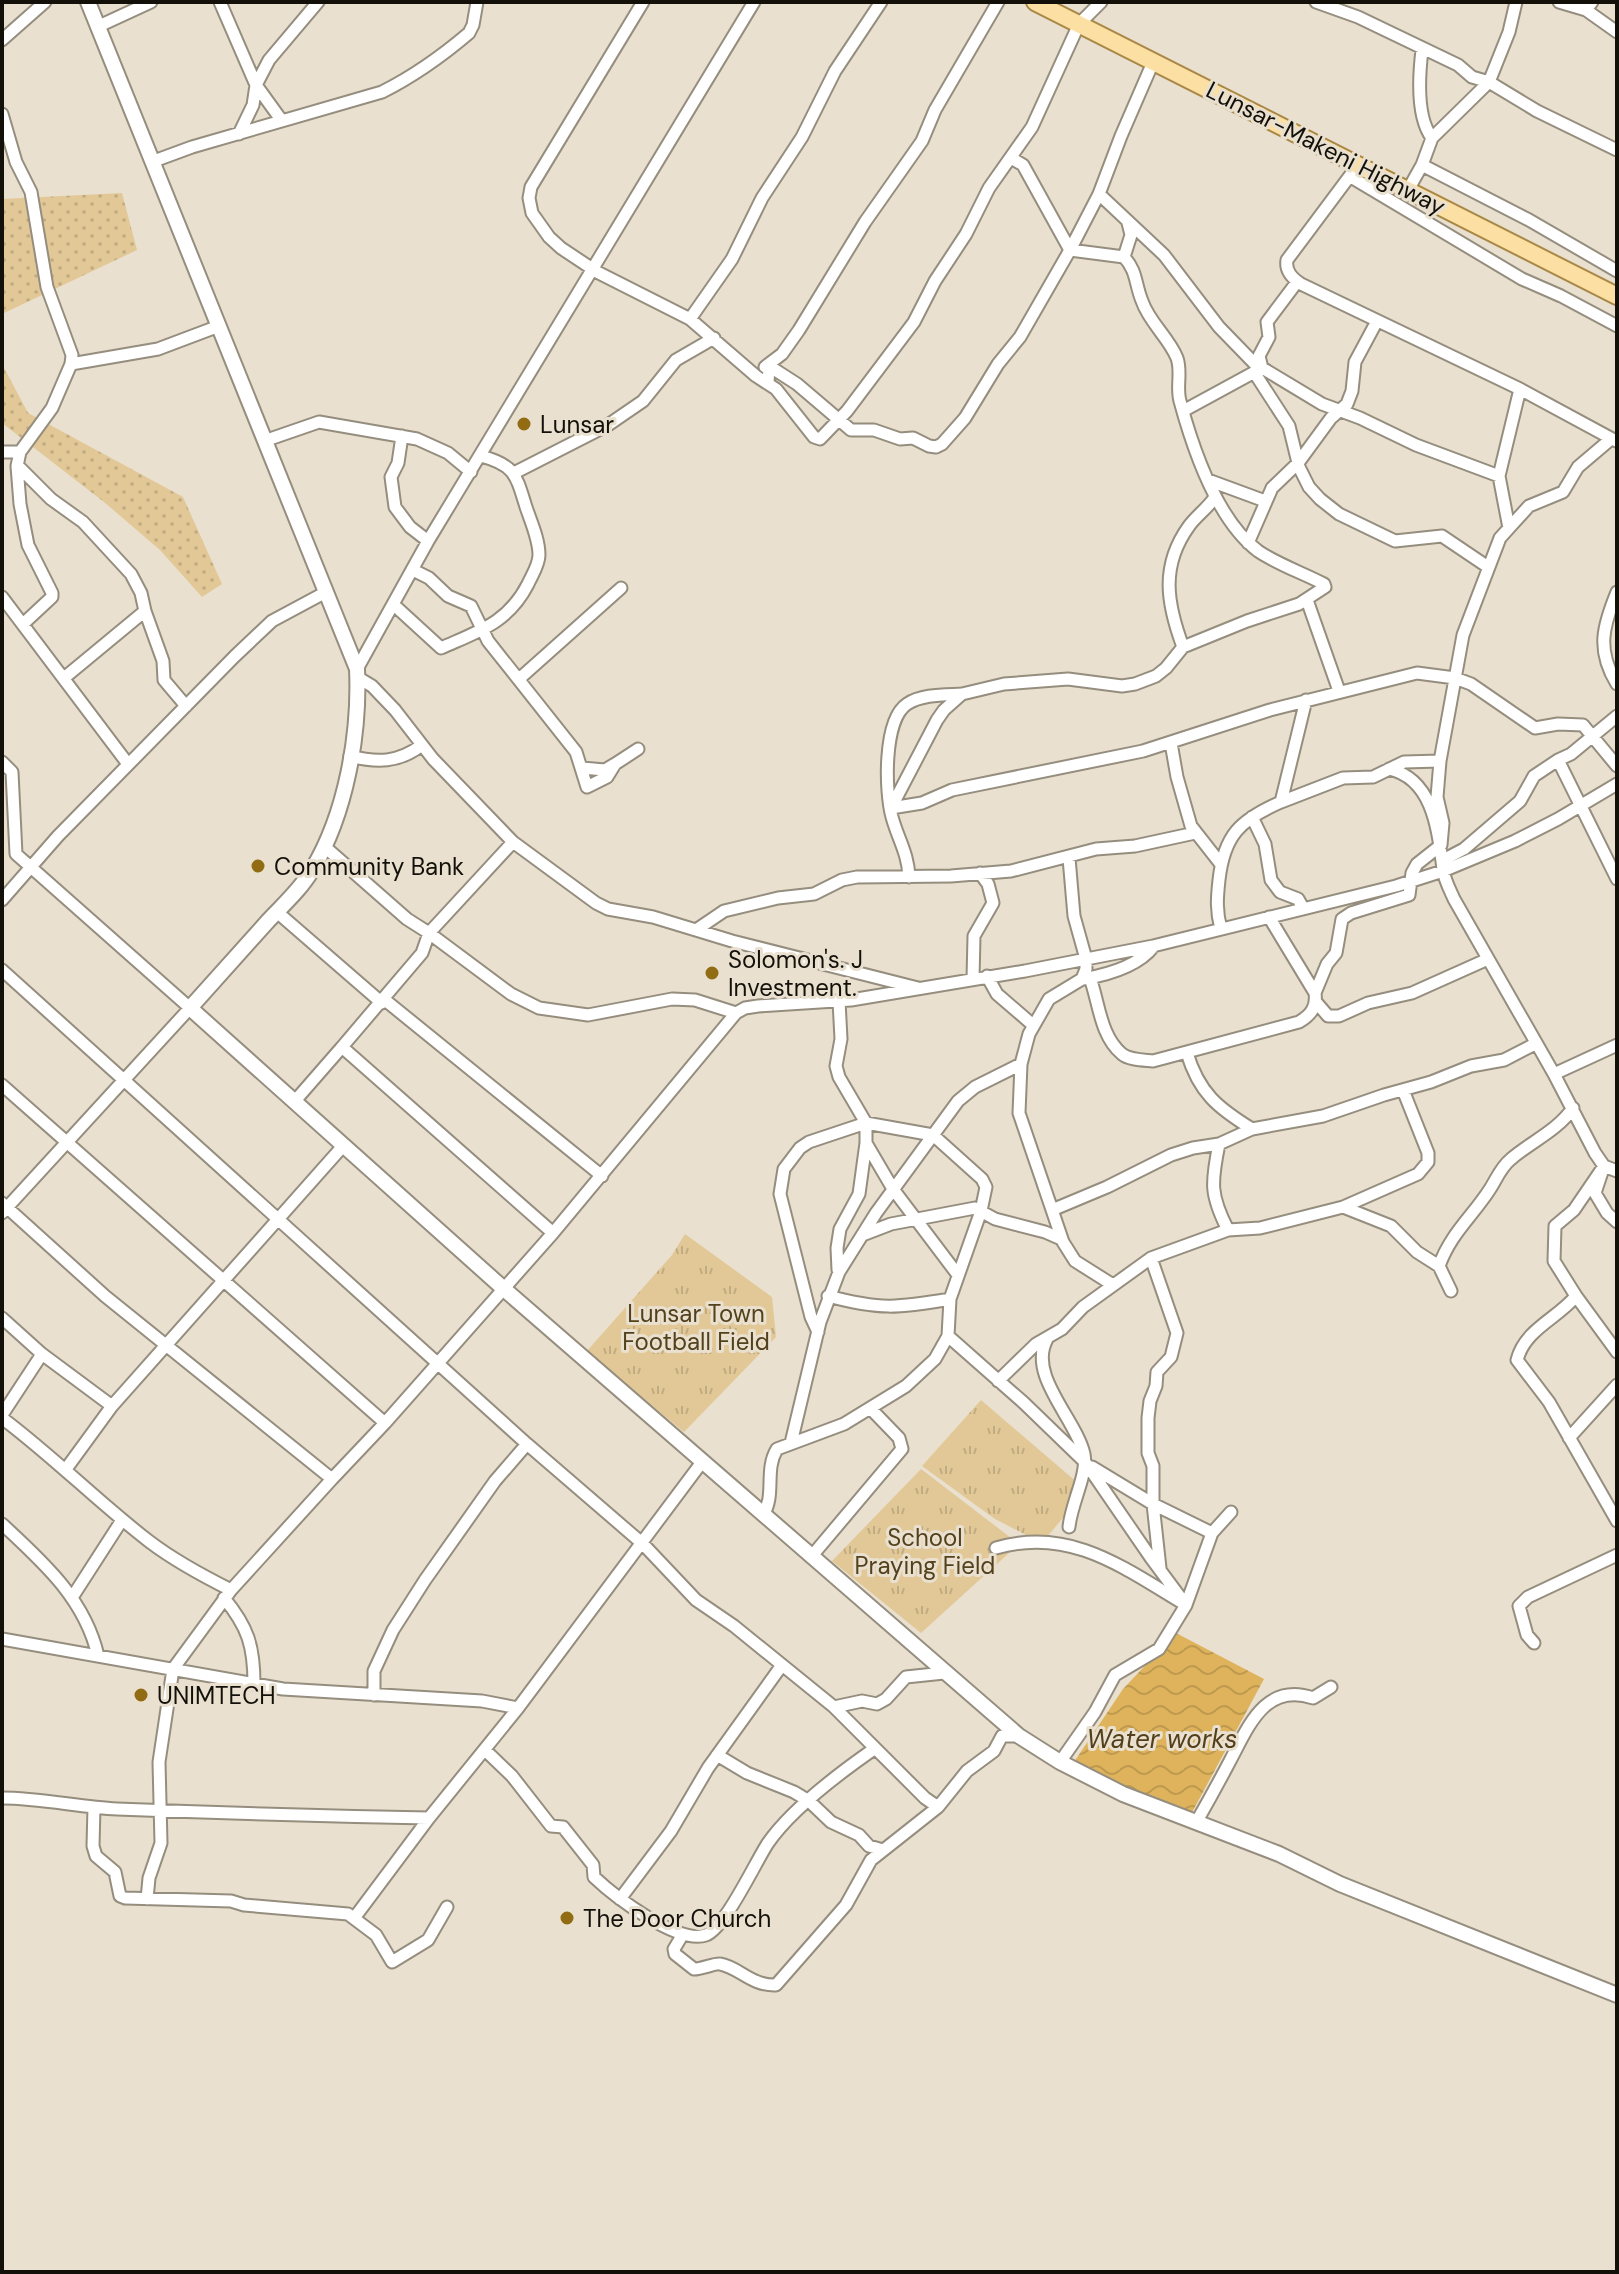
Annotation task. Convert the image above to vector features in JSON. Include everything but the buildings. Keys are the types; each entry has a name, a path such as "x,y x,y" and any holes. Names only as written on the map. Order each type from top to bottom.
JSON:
{"main road":[{"name":"Lunsar-Makeni Highway","path":"1036,2 1154,60 1355,171 1408,190 1617,296"}],"street":[{"path":"2,40 45,2"},
{"path":"88,2 326,592 357,673 358,696 342,801 325,847 307,879 3,1208 105,1296 332,1479"},
{"path":"99,26 151,2"},
{"path":"220,2 256,85 282,121"},
{"path":"239,134 253,105 256,85 269,60 318,2"},
{"path":"154,161 382,92 428,66 469,33 477,2"},
{"path":"643,2 531,187 529,198 532,213 561,248 592,270 690,319 714,338 783,396 814,437 823,437 838,421 914,322 989,188 1032,127 1079,24 1101,2"},
{"path":"357,673 428,541 754,2"},
{"path":"690,319 732,259 762,198 802,137 835,71 881,2"},
{"path":"749,370 769,366 799,330 873,210 922,141 935,110 998,2"},
{"path":"1316,2 1358,17 1458,65 1472,77 1489,82 1548,117 1617,150"},
{"path":"1559,2 1589,6 1617,32"},
{"path":"1408,190 1432,138 1465,109 1489,82 1518,4"},
{"path":"1422,50 1421,108 1426,131 1432,138"},
{"path":"769,366 797,384 851,430 874,430 900,439 913,438 929,446 942,444 965,418 998,364 1020,337 1070,250 1099,194 1154,60"},
{"path":"2,114 16,162 31,192 47,287 69,343 71,364 52,408 20,452 17,466 28,545 52,593 52,597 23,624"},
{"path":"1011,158 1023,165 1070,250"},
{"path":"1422,165 1529,220 1617,271"},
{"path":"1069,858 1074,916 1088,972 1107,1034 1122,1054 1153,1061 1307,1018 1327,964 1336,953 1342,919 1351,913 1407,896 1417,864 1441,845 1443,823 1437,797 1440,761 1455,678 1468,615 1500,538 1529,506 1563,492 1578,467 1614,440 1520,389 1297,282 1287,270 1287,260 1355,171 1522,279 1617,326"},
{"path":"1099,194 1164,255 1219,327 1258,370 1289,426 1298,463 1309,487 1339,514 1395,541 1442,536 1488,567"},
{"path":"1124,257 1131,235 1128,223"},
{"path":"909,877 908,857 891,808 888,763 899,711 916,700 1004,684 1068,679 1122,686 1135,684 1156,676 1183,647 1307,600 1324,589 1324,584 1261,553 1248,543 1215,497 1183,411 1177,388 1177,358 1142,302 1132,266 1124,257 1070,250"},
{"path":"1258,370 1259,356 1269,337 1267,322 1297,282"},
{"path":"1248,543 1272,488 1298,463 1331,418 1347,404 1352,391 1355,362 1377,321"},
{"path":"71,364 158,349 219,326"},
{"path":"514,473 608,425 643,401 676,360 714,338"},
{"path":"768,383 769,366"},
{"path":"1258,370 1322,404 1416,445 1499,476"},
{"path":"1183,411 1258,370"},
{"path":"1509,528 1499,476 1520,389"},
{"path":"264,441 319,422 402,436 435,446 460,460 471,472"},
{"path":"402,436 398,463 391,477 395,507 410,527 428,541"},
{"path":"2,452 20,452"},
{"path":"394,605 441,648 481,630 508,614 518,603 538,563 535,536 514,473 502,462 481,456"},
{"path":"17,466 51,499 83,522 131,574 141,593 163,661 164,680 186,706"},
{"path":"1208,480 1265,501"},
{"path":"1183,647 1169,603 1170,566 1190,524 1215,497"},
{"path":"413,570 429,578 448,596 471,606 481,630 576,752 587,787 607,777 615,764"},
{"path":"519,679 621,588"},
{"path":"2,900 128,764 272,621 326,592"},
{"path":"1617,592 1605,628 1603,648 1605,665 1617,684"},
{"path":"2,597 128,764"},
{"path":"1307,600 1339,691"},
{"path":"64,678 145,611"},
{"path":"357,673 395,710 422,745 513,842 608,909 653,917 923,989"},
{"path":"891,808 922,803 952,790 1082,765 1171,743 1193,733 1306,700 1417,673 1455,678 1471,684 1535,728 1558,724 1583,725 1617,766"},
{"path":"891,808 937,720 962,694"},
{"path":"1281,802 1306,700"},
{"path":"1443,866 1520,801 1534,776 1571,754 1617,716"},
{"path":"1171,743 1184,806 1195,833 1220,863"},
{"path":"350,756 372,762 391,761 422,745"},
{"path":"582,768 605,770 638,749"},
{"path":"1558,760 1617,879"},
{"path":"1221,929 1216,908 1220,863 1226,847 1252,817 1343,778 1373,777 1404,762 1440,761"},
{"path":"2,762 12,772 16,854 29,868 504,1289 1019,1736 1060,1762 1123,1794 1279,1854 1340,1884 1617,1995"},
{"path":"1389,769 1407,775 1425,794 1432,808 1443,866 1454,899 1604,1166 1617,1171"},
{"path":"1113,1285 1075,1261 1061,1239 1020,1123 1023,1050 1033,1025 1049,999 1088,972 1153,946 1413,880 1515,841 1617,784"},
{"path":"1252,817 1265,844 1271,880 1280,892 1298,899 1303,908"},
{"path":"2,831 15,840"},
{"path":"696,930 724,911 778,898 814,894 842,880 857,877 1011,871 1096,849 1135,846 1195,833"},
{"path":"294,1102 422,953 429,933 513,842"},
{"path":"325,847 407,919 511,994 539,1008 588,1015 672,999 695,1000 736,1013"},
{"path":"973,979 974,936 993,903 988,884 980,873"},
{"path":"277,912 602,1176"},
{"path":"1269,917 1328,1016 1339,1016 1368,1003 1412,993 1488,959"},
{"path":"147,1899 149,1878 161,1843 159,1762 173,1669 227,1594 504,1289 736,1013 758,1006 839,1001 987,976 1111,973 1143,957 1153,946"},
{"path":"2,970 527,1444 643,1544 696,1600 734,1626 834,1707 874,1749 938,1807"},
{"path":"987,976 997,994 1033,1025"},
{"path":"839,1001 841,1039 836,1066 839,1077 866,1123 859,1194 840,1229 837,1248 839,1272"},
{"path":"1052,1210 1171,1155 1219,1144 1252,1129 1323,1116 1471,1066 1504,1060 1535,1044"},
{"path":"1554,1074 1617,1045"},
{"path":"342,1047 553,1233"},
{"path":"1187,1053 1194,1075 1206,1093 1223,1111 1252,1129"},
{"path":"791,1443 828,1296 839,1272 893,1189 968,1091 1021,1064"},
{"path":"2,1085 68,1140 385,1423"},
{"path":"998,1381 1036,1344 1062,1329 1083,1307 1151,1258 1228,1230 1260,1228 1343,1207 1418,1174 1428,1162 1428,1153 1403,1090"},
{"path":"1439,1266 1447,1245 1503,1167 1557,1127 1573,1108"},
{"path":"763,1515 769,1505 770,1466 774,1454 782,1446 844,1424 870,1408 922,1373 935,1359 948,1336 950,1299 981,1211 985,1184 933,1135 866,1123 809,1142 791,1157 780,1182 780,1194 811,1317 818,1332"},
{"path":"866,1143 893,1189 958,1275"},
{"path":"1219,1144 1212,1189 1216,1206 1228,1230"},
{"path":"66,1469 112,1406 343,1146"},
{"path":"1604,1166 1595,1193 1607,1213 1617,1222"},
{"path":"1604,1166 1574,1210 1555,1226 1554,1261 1617,1352"},
{"path":"1343,1207 1391,1226 1417,1252 1439,1266 1451,1291"},
{"path":"861,1236 874,1229 975,1208 995,1219 1061,1239"},
{"path":"1151,1258 1177,1333 1171,1357 1157,1372 1147,1438 1153,1466 1153,1504 1161,1571"},
{"path":"828,1296 867,1307 899,1308 950,1299"},
{"path":"1576,1296 1565,1309 1546,1320 1521,1344 1517,1360 1549,1402 1617,1521"},
{"path":"2,1318 42,1354 112,1406"},
{"path":"948,1336 1085,1462 1153,1504 1212,1533"},
{"path":"1047,1339 1042,1352 1046,1380 1078,1436 1085,1462 1186,1605"},
{"path":"42,1354 2,1416 122,1520 227,1594 245,1626 254,1660 254,1684"},
{"path":"1569,1438 1617,1385"},
{"path":"811,1557 902,1449 894,1432 870,1408"},
{"path":"374,1695 374,1671 393,1630 495,1481 527,1444"},
{"path":"355,1917 429,1818 518,1708 702,1462"},
{"path":"1069,1527 1085,1462"},
{"path":"1060,1762 1095,1712 1115,1675 1159,1649 1186,1605 1212,1533 1231,1512"},
{"path":"73,1596 122,1520"},
{"path":"2,1524 59,1578 73,1596 94,1637 98,1656"},
{"path":"996,1548 1067,1543 1118,1564 1186,1605"},
{"path":"1534,1643 1527,1635 1519,1606 1528,1597 1617,1555"},
{"path":"3,1637 283,1689 482,1701 518,1708"},
{"path":"620,1899 671,1831 717,1755 782,1665"},
{"path":"834,1707 862,1701 877,1704 886,1699 906,1677 944,1673"},
{"path":"1197,1821 1250,1721 1263,1707 1280,1697 1297,1693 1313,1698 1331,1687"},
{"path":"683,1934 674,1949 675,1954 694,1969 720,1964 753,1981 776,1985 837,1916 871,1860 938,1807 967,1771 994,1751 1002,1736 1019,1736"},
{"path":"485,1750 512,1776 551,1826 563,1827 593,1865 594,1877 620,1899 683,1934 706,1935 744,1886 769,1842 787,1820 874,1749"},
{"path":"717,1755 747,1773 779,1784 809,1801 831,1822 859,1835 869,1846 883,1850"},
{"path":"2,1798 27,1798 94,1807 251,1815 429,1818"},
{"path":"94,1807 93,1846 96,1856 115,1872 122,1897 231,1901 244,1905 348,1914 376,1935 392,1962 428,1940 447,1907"}],"green space":[{"path":"122,193 137,250 2,314 2,199"},
{"path":"2,364 28,413 183,497 222,584 202,597 160,550 2,423"},
{"name":"Lunsar Town Football Field","path":"685,1234 772,1297 776,1337 684,1432 586,1352 672,1255"},
{"path":"981,1400 1086,1490 1042,1543 995,1519 922,1466"},
{"name":"School Praying Field","path":"921,1469 1019,1544 921,1633 832,1561"}],"water":[{"name":"Water works","path":"1176,1633 1264,1679 1189,1818 1070,1768 1123,1689"}],"place":[{"name":"Lunsar","path":"524,424"},
{"name":"Community Bank","path":"258,866"},
{"name":"Solomon's. J Investment.","path":"712,973"},
{"name":"UNIMTECH","path":"141,1695"},
{"name":"The Door Church","path":"567,1918"}]}
